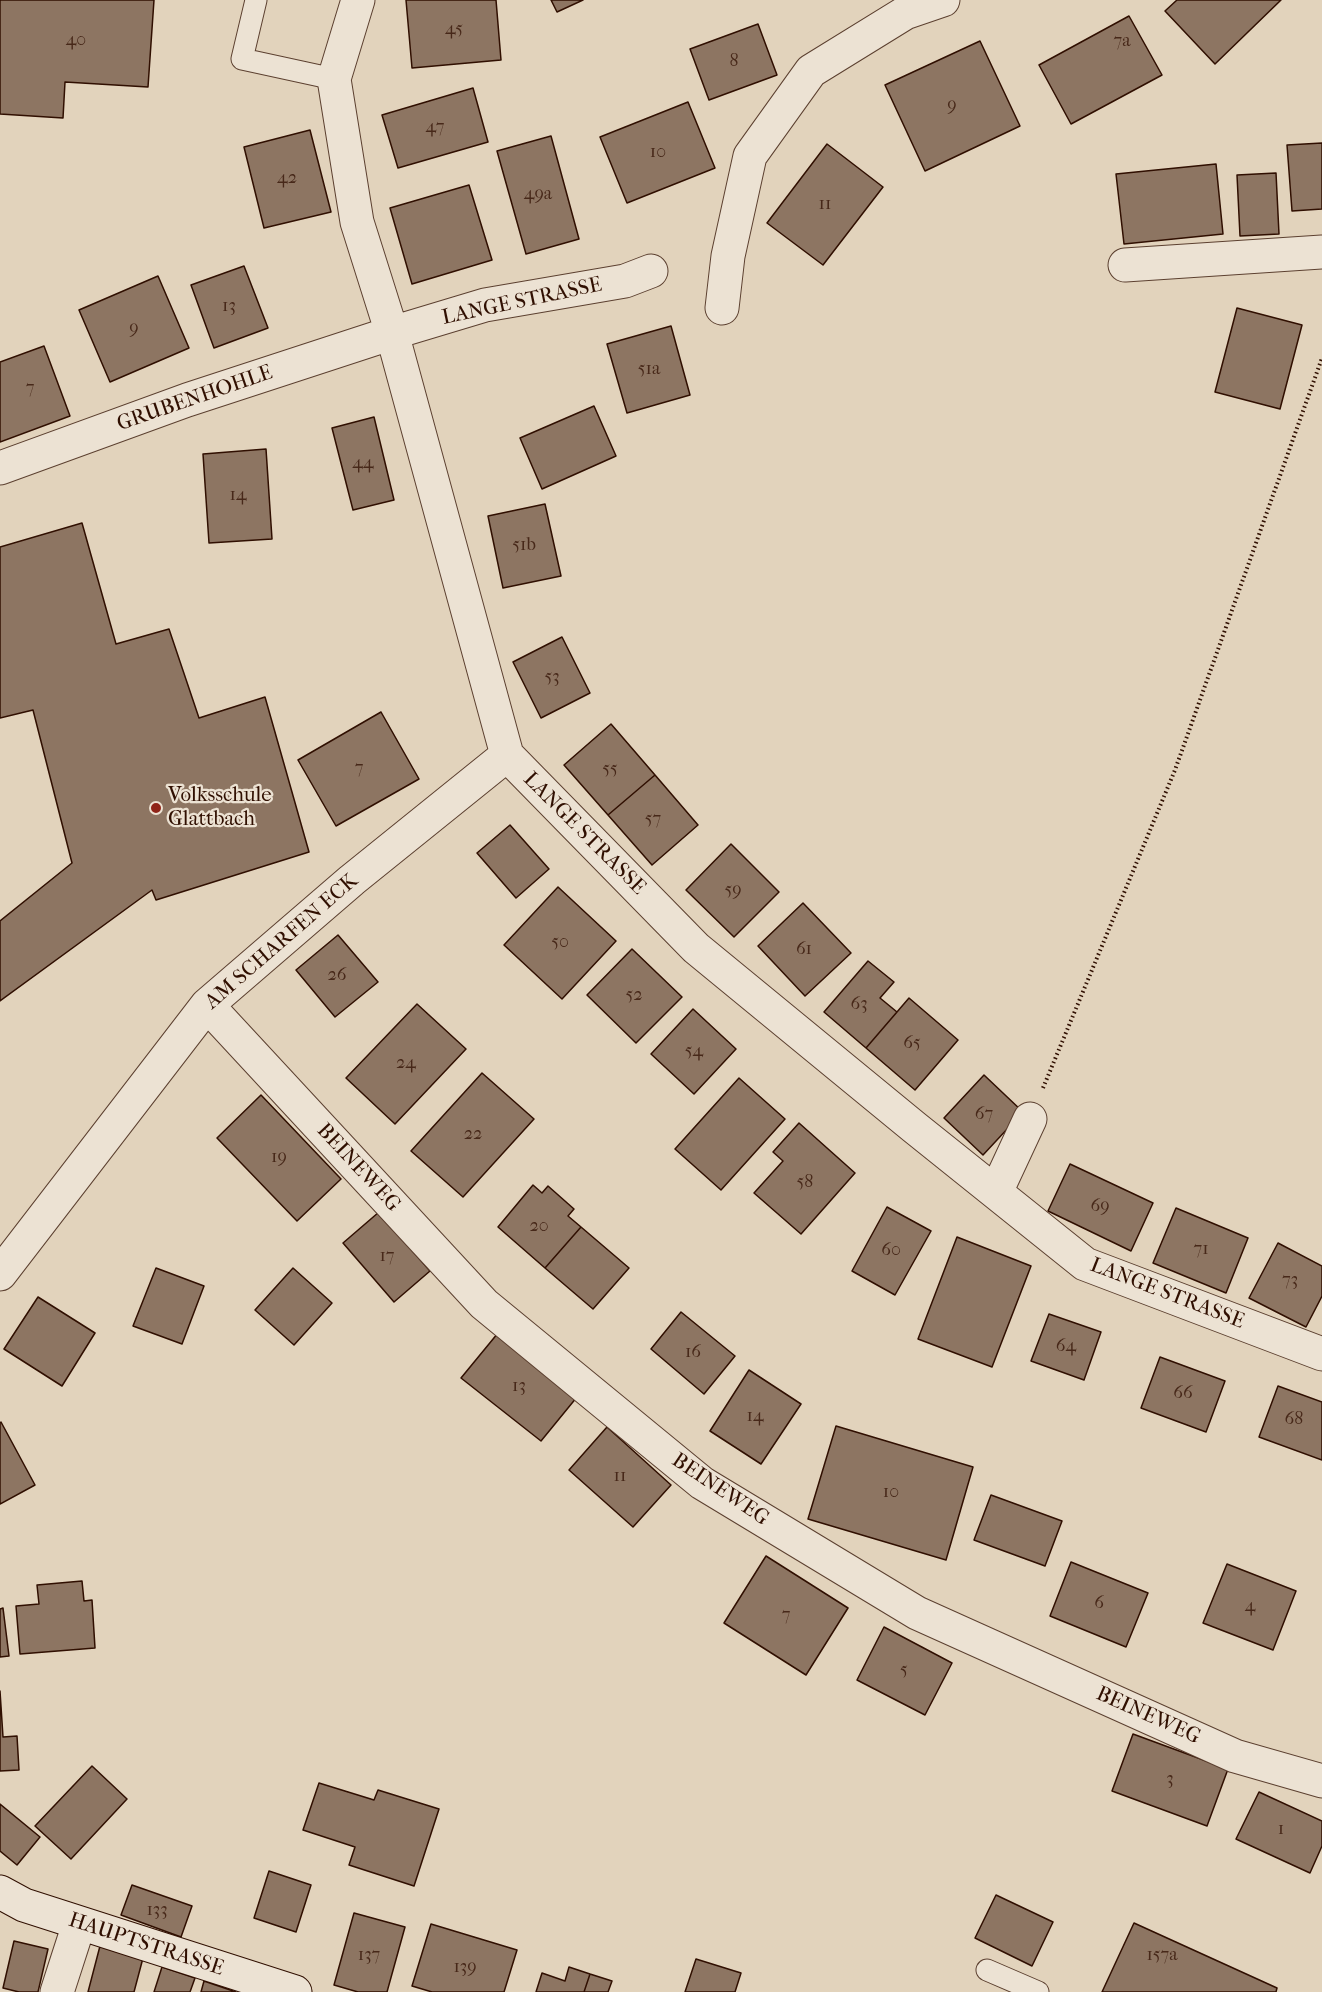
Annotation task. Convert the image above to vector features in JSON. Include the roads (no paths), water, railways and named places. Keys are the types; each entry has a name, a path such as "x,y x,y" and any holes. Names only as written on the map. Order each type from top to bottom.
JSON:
{"street":[{"name":"LANGE STRASSE","path":"358,0 334,79 357,222 392,333 507,756 696,948 1085,1264 1322,1354"},
{"path":"722,308 728,256 750,156 811,70 905,13 943,0"},
{"path":"1125,265 1322,252"},
{"name":"LANGE STRASSE","path":"392,333 485,305 625,281 651,271"},
{"name":"GRUBENHOHLE","path":"0,468 187,400 392,333"},
{"name":"AM SCHARFEN ECK","path":"0,1274 207,1005 352,880 507,756"},
{"name":"BEINEWEG","path":"207,1005 484,1304 702,1483 917,1613 1235,1756 1322,1781"},
{"path":"996,1192 1030,1119"},
{"name":"HAUPTSTRASSE","path":"0,1892 24,1905 79,1924 295,1992"},
{"path":"57,1992 79,1924"}],"lane":[{"path":"256,0 242,59 334,79"},
{"path":"987,1970 1038,1992"}],"place":[{"name":"Volksschule Glattbach","path":"156,808"}]}
